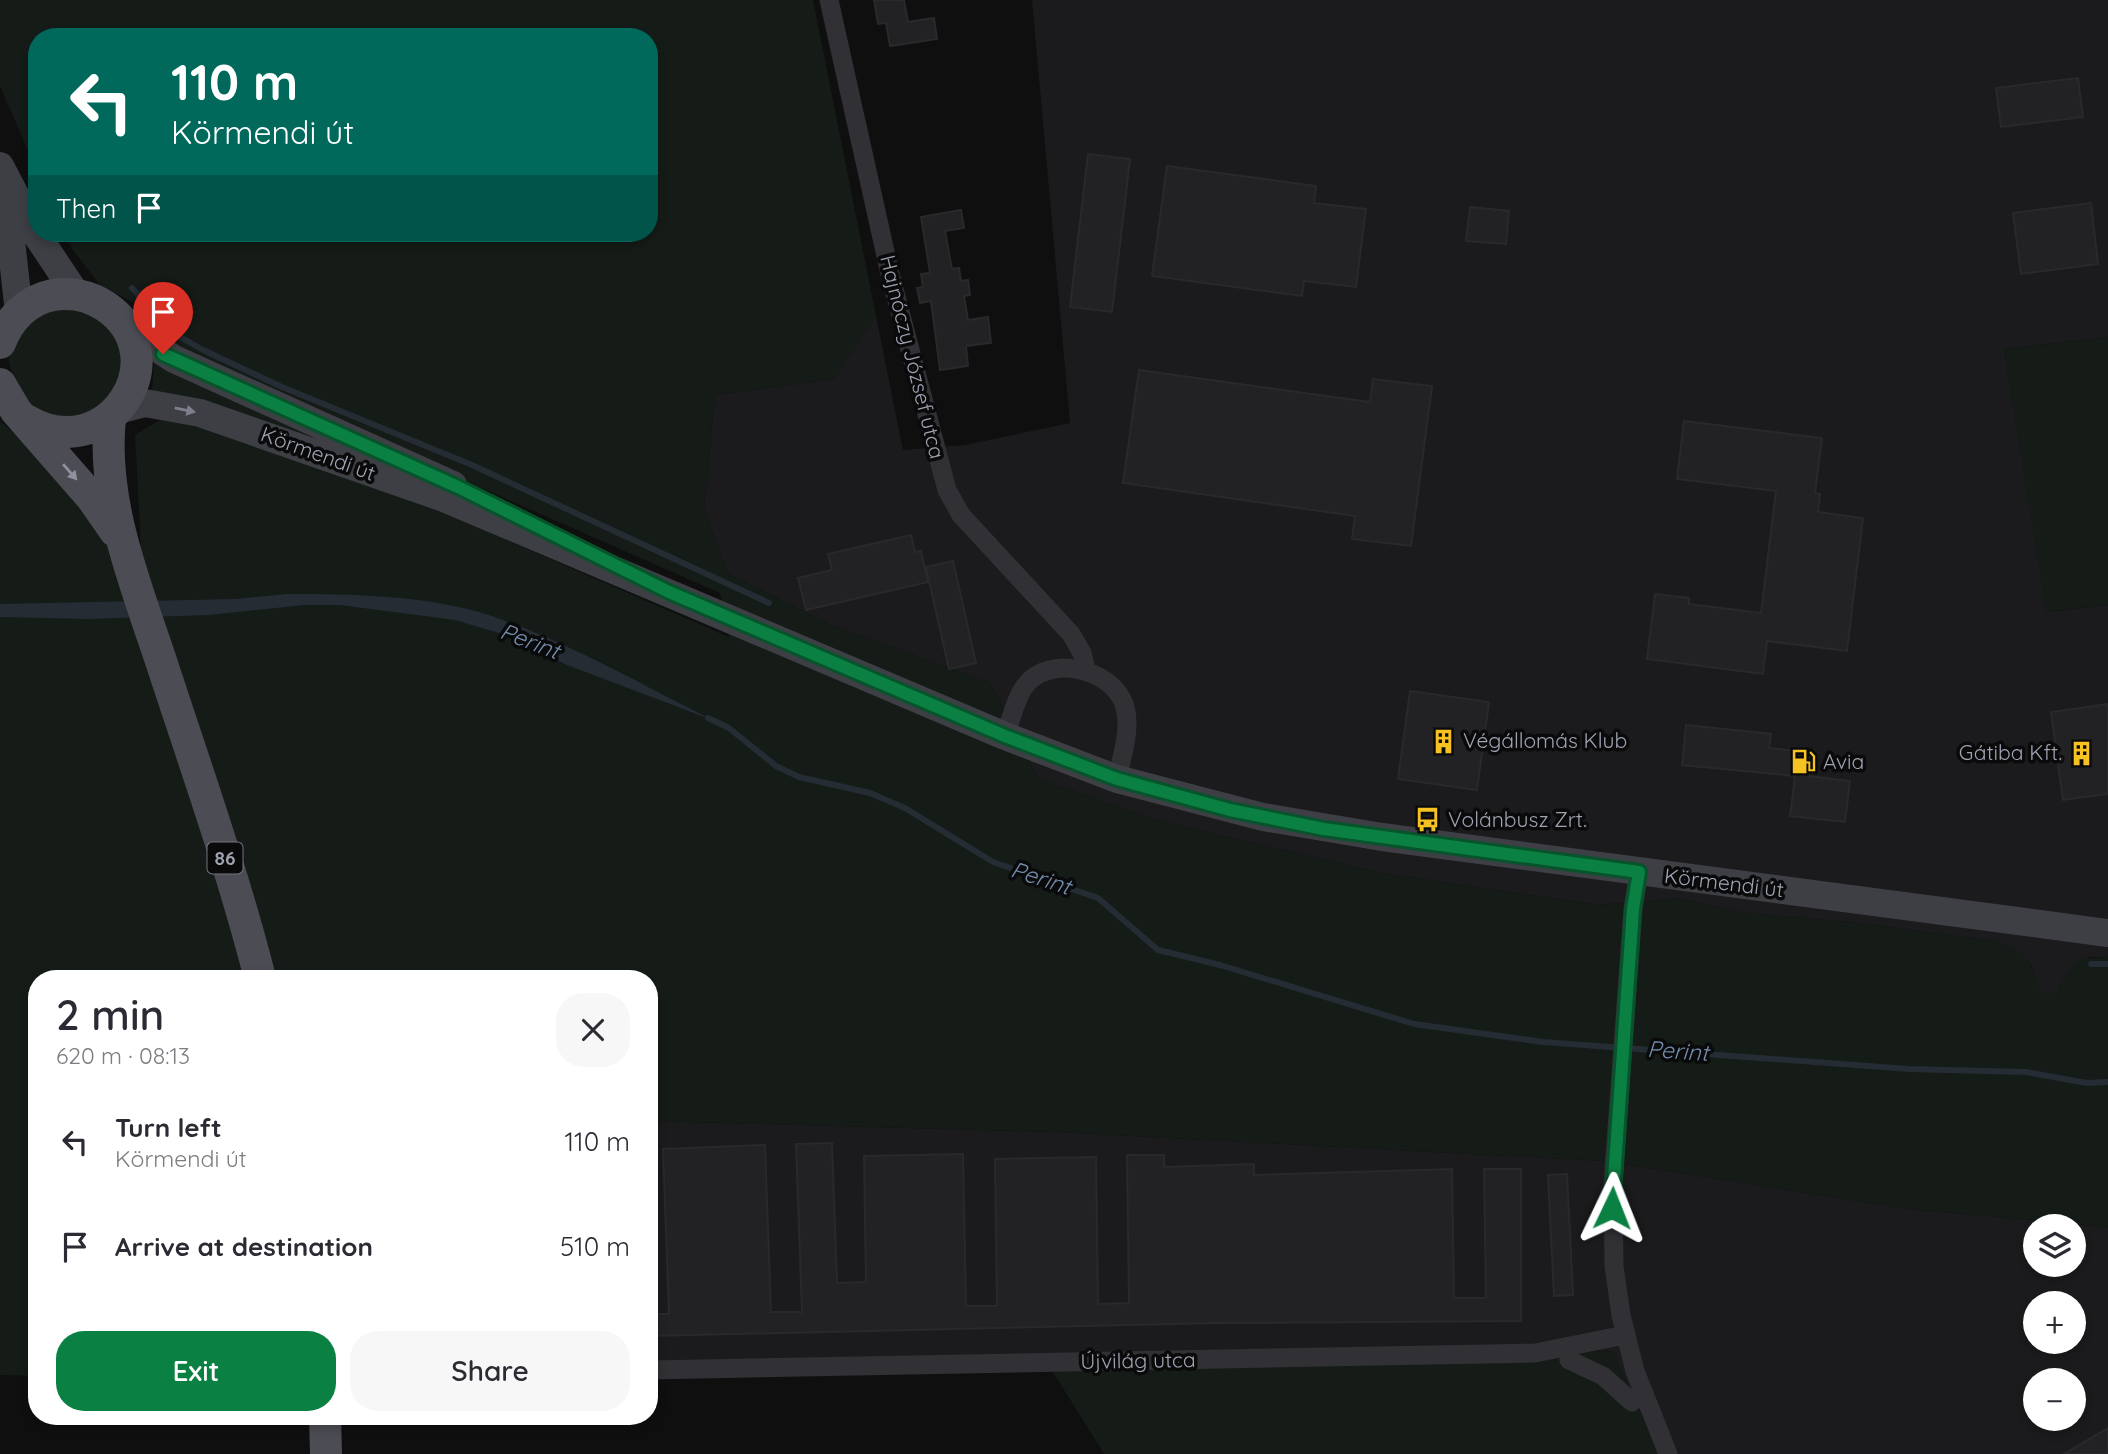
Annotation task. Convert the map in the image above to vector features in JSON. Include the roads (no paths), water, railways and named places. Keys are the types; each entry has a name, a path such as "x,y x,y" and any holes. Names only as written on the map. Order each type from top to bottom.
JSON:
{"main road":[{"path":"7,326 51,295 75,294 99,302 126,328"},
{"name":"86","path":"8,401 49,431 75,433 100,425 114,414 131,388 136,364 126,328"},
{"name":"86","path":"8,401 92,498 125,551"},
{"name":"86","path":"114,414 107,464 125,551 258,970"},
{"path":"325,1425 326,1454"}],"street":[{"name":"Hajnóczy József utca","path":"829,0 890,274 947,490 961,515 1071,634 1082,653 1086,670"},
{"path":"0,166 28,220"},
{"path":"0,197 10,231 7,326"},
{"path":"41,242 75,294"},
{"name":"Körmendi út","path":"126,328 174,359 458,487 669,592"},
{"name":"Körmendi út","path":"114,414 145,403 218,418 444,498 1005,736 1117,779 1230,810 1324,829 2108,933"},
{"path":"1005,736 1025,685 1039,674 1063,669 1086,670 1106,680 1124,706 1126,737 1117,779"},
{"path":"1639,872 1633,909 1613,1183 1613,1241 1625,1335 1647,1406 1668,1454"},
{"name":"Újvilág utca","path":"658,1370 1535,1353 1625,1335"},
{"path":"1569,1360 1603,1376 1632,1402"}],"water":[{"path":"286,594 364,595 416,600 492,616 577,651 715,721 567,665 502,634 455,620 340,605 305,605 209,615 88,619 0,617 0,604 236,599"}],"waterway":[{"path":"132,288 175,334 203,350 282,387 472,465 769,603"},
{"name":"Perint","path":"708,718 729,728 776,766 799,777 870,793 905,808 993,862 1098,898 1158,950 1220,965 1414,1024 1543,1042 1909,1069 2026,1072 2087,1083 2108,1082"},
{"path":"2091,964 2108,964"}],"place":[{"name":"Végállomás Klub","path":"1443,741"},
{"name":"Gátiba Kft.","path":"2082,753"},
{"name":"Avia","path":"1803,762"},
{"name":"Volánbusz Zrt.","path":"1428,820"}]}
